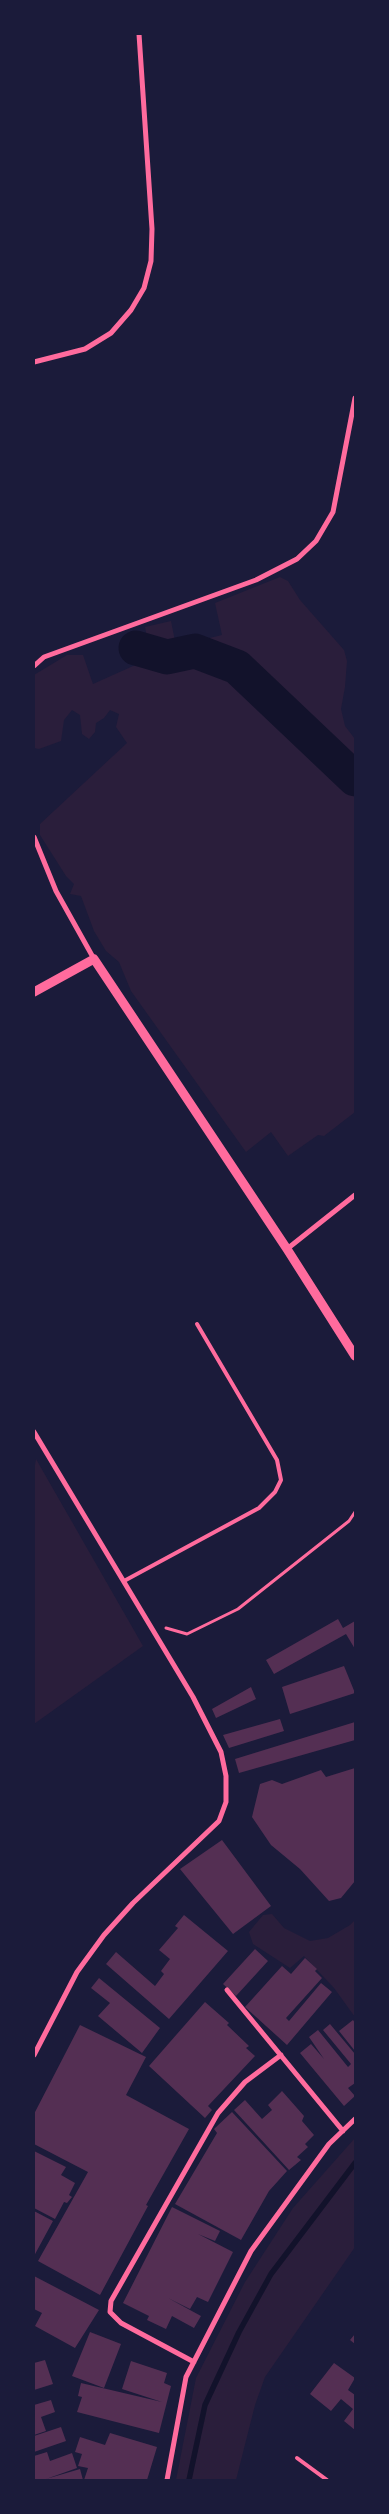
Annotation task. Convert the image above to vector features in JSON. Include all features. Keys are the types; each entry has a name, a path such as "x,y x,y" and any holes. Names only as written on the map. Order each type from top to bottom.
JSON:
{"street":[{"path":"34,362 85,349 111,333 130,310 144,288 151,261 152,229 139,34"},
{"path":"34,666 44,657 256,580 298,559 316,541 333,512 355,398"},
{"path":"34,837 56,891 94,959 287,1249 355,1356"},
{"path":"34,992 94,959"},
{"path":"287,1249 355,1195"},
{"path":"34,1432 193,1697 221,1752 226,1776 226,1802 219,1821 133,1902 104,1935 77,1972 34,2055"},
{"path":"227,1990 342,2131"},
{"path":"194,2362 121,2323 110,2312 111,2301 218,2113 246,2082 281,2055"},
{"path":"167,2480 186,2377 251,2252 329,2144 355,2119"}],"lane":[{"path":"124,1581 258,1508 275,1492 281,1480 277,1460 197,1324"},
{"path":"297,2458 327,2480"}],"path":[{"path":"155,1633 167,1628 187,1634 238,1609 349,1521 355,1512"}],"shaded area":[{"path":"280,577 288,581 300,600 344,650 347,661 341,709 345,726 355,739 355,1112 324,1136 318,1135 288,1156 271,1132 246,1152 131,991 119,962 106,951 94,931 81,896 70,894 74,884 66,876 40,835 40,824 127,743 116,727 119,714 110,710 104,718 96,723 95,732 89,739 82,734 80,715 72,710 64,720 61,741 39,749 34,748 34,675 67,655 83,655 93,684 151,658 145,627 171,621 176,646 222,635 215,603"},
{"path":"36,1459 143,1646 34,1724 34,1471"},
{"path":"272,1914 284,1928 310,1941 328,1938 355,1920 355,2017 334,1988 304,1956 290,1968 253,1944 249,1932 263,1915"},
{"path":"355,2138 355,2247 265,2377 255,2405 236,2480 176,2480 196,2378 245,2282 293,2208"}],"building":[{"path":"338,1619 343,1628 355,1621 355,1649 346,1634 274,1674 266,1660"},
{"path":"344,1666 355,1693 290,1714 282,1687"},
{"path":"251,1687 256,1699 216,1718 212,1709"},
{"path":"280,1719 284,1731 229,1748 223,1735"},
{"path":"355,1722 355,1740 239,1773 235,1759"},
{"path":"355,1768 355,1881 341,1898 329,1901 300,1869 271,1845 252,1817 260,1784 272,1780 282,1784 321,1770 326,1777"},
{"path":"222,1840 271,1906 233,1934 180,1869"},
{"path":"184,1915 228,1951 169,2019 106,1964 116,1952 155,1986 164,1974 161,1971 170,1959 159,1950 178,1928 175,1926"},
{"path":"255,1949 268,1961 236,1996 223,1984"},
{"path":"305,1958 317,1969 315,1971 322,1978 286,2018 289,2021 321,1983 332,1992 287,2045 245,2007 282,1966 291,1974"},
{"path":"99,1978 160,2028 142,2053 98,2016 110,2003 91,1988"},
{"path":"205,2002 229,2023 227,2025 249,2046 246,2048 255,2056 208,2106 212,2110 205,2118 149,2066"},
{"path":"353,2020 355,2023 355,2051 339,2031"},
{"path":"330,2024 355,2054 355,2083 348,2088 355,2096 344,2106 300,2053 311,2044 324,2059 309,2037 318,2030 348,2067 351,2064 323,2030"},
{"path":"80,2025 146,2057 126,2095 189,2129 146,2205 148,2206 100,2295 38,2261 88,2172 34,2144 34,2114"},
{"path":"282,2091 304,2116 302,2121 314,2135 305,2144 308,2147 297,2157 301,2160 289,2170 234,2110 245,2100 262,2119 272,2110 268,2105"},
{"path":"232,2112 287,2171 269,2191 241,2240 175,2204 217,2133 214,2129"},
{"path":"34,2151 66,2167 61,2175 75,2183 69,2195 72,2197 67,2203 64,2202 55,2219 34,2208"},
{"path":"172,2207 220,2231 215,2241 198,2234 233,2252 208,2302 197,2297 190,2309 168,2298 201,2316 194,2328 172,2316 166,2329 147,2320 149,2316 123,2303"},
{"path":"34,2211 53,2221 34,2256"},
{"path":"34,2276 99,2310 75,2348 35,2326 42,2313 34,2309"},
{"path":"90,2332 121,2344 104,2388 72,2376"},
{"path":"355,2334 355,2344 350,2340"},
{"path":"45,2360 53,2384 34,2390 34,2363"},
{"path":"131,2361 167,2373 164,2383 171,2386 159,2433 77,2412 82,2397 78,2396 81,2383 162,2402 122,2389"},
{"path":"334,2363 355,2378 348,2390 355,2395 355,2430 344,2421 353,2409 341,2399 331,2411 310,2394"},
{"path":"51,2400 55,2412 41,2417 46,2431 34,2435 34,2405"},
{"path":"61,2427 66,2441 34,2452 34,2436"},
{"path":"110,2433 157,2447 147,2480 84,2480 88,2468 78,2466 82,2454 75,2452 80,2437 105,2445"},
{"path":"47,2452 50,2461 72,2453 77,2468 46,2479 80,2469 83,2480 34,2480 34,2456"}],"waterway":[{"path":"136,648 167,657 195,651 237,667 355,779"},
{"path":"189,2480 205,2405 239,2332 271,2274 355,2163"}]}
